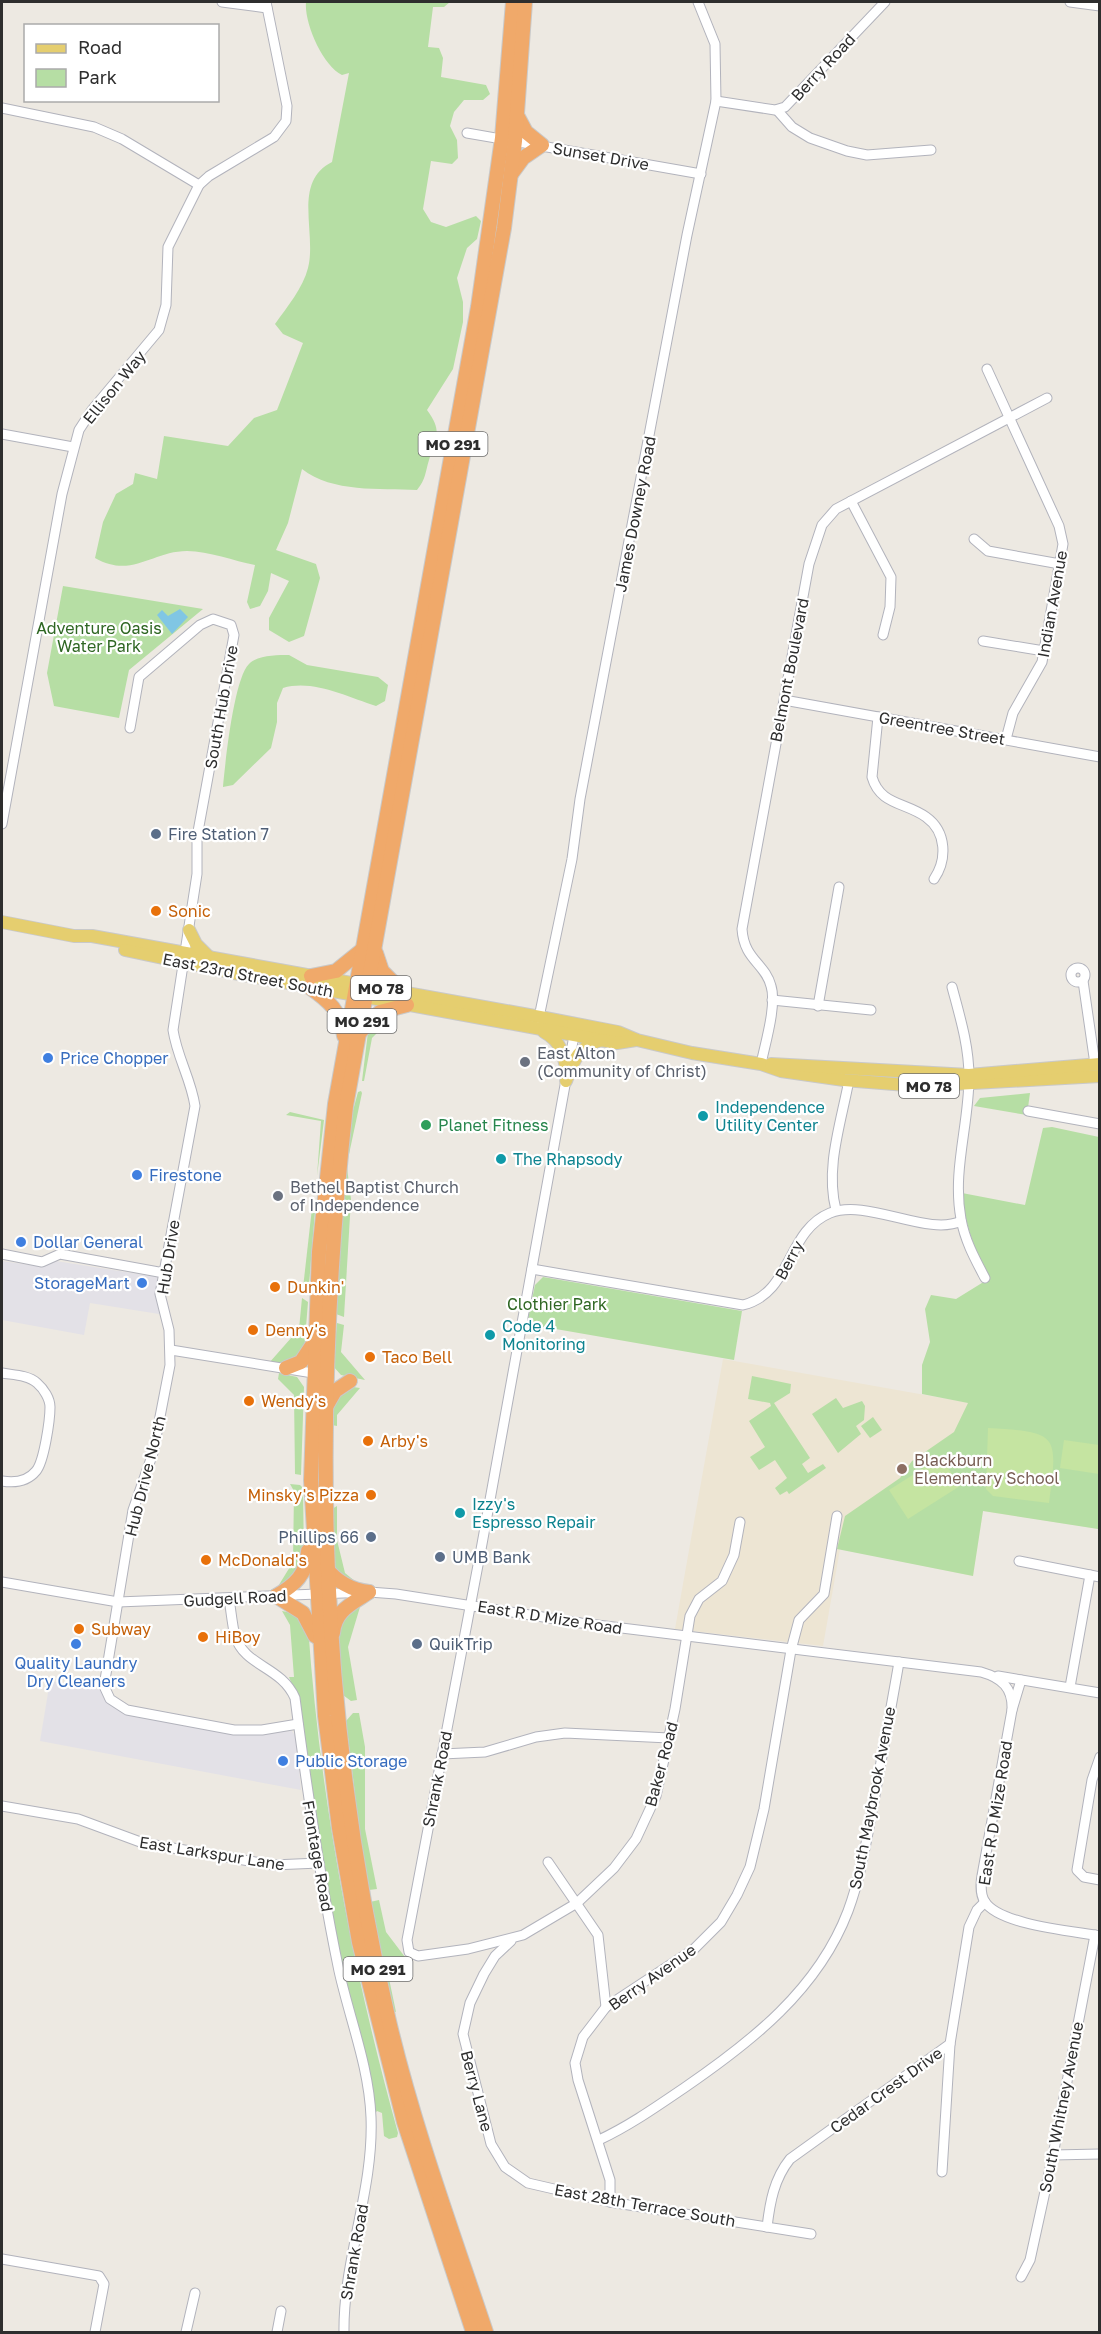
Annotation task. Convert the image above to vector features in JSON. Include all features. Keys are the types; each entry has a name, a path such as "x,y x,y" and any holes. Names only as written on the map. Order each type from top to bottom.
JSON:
{"highway":[{"name":"MO 291","path":"368,949 490,309 511,175 509,140 513,2"},
{"name":"MO 291","path":"322,1594 326,1569 324,1478 326,1407 315,1342 327,1159 345,1047 361,991 478,307 509,140 517,116 525,2"},
{"path":"511,175 523,158 542,146 526,132 517,116"},
{"path":"345,1047 338,1013 310,982 336,971 368,949 382,971 405,998 380,1012 360,1032"},
{"name":"MO 291","path":"361,991 360,1032 346,1106 338,1180 320,1374 312,1510 322,1594 339,1828 374,2007 404,2122 473,2332"},
{"path":"286,1368 301,1362 315,1342"},
{"path":"326,1407 335,1391 350,1381"},
{"path":"312,1510 305,1570 297,1582 276,1596 303,1613 326,1651"},
{"path":"326,1569 342,1583 358,1591 369,1592"},
{"path":"326,1651 338,1615 369,1592"},
{"name":"MO 291","path":"326,1651 353,1836 389,2022 427,2157 486,2332"}],"main road":[{"name":"East 23rd Street South","path":"2,922 74,936 85,942 185,958 575,1030 618,1032 637,1040 692,1053 761,1064"},
{"path":"189,930 196,944 209,957"},
{"name":"East 23rd Street South","path":"185,958 209,957 310,982"},
{"path":"538,1023 562,1048 566,1078"},
{"name":"East 23rd Street South","path":"575,1030 617,1043 637,1040"},
{"path":"566,1078 575,1056 583,1048 603,1040"},
{"name":"MO 78","path":"761,1064 784,1063 969,1080 1100,1076"},
{"name":"MO 78","path":"761,1064 781,1071 919,1086 1097,1064"}],"street":[{"path":"222,2 267,5"},
{"name":"James Downey Road","path":"538,1023 572,859 580,799 716,101 715,44 698,2"},
{"name":"Berry Road","path":"716,101 777,110 785,107 885,2"},
{"path":"1070,2 1100,6"},
{"name":"Ellison Way","path":"2,824 62,494 73,447 92,411 156,335 166,304 168,247 199,185 209,176 274,137 286,121 287,106 267,5"},
{"path":"2,108 94,127 122,139 199,185"},
{"path":"777,110 792,127 810,138 867,155 931,150"},
{"name":"Sunset Drive","path":"466,133 701,174"},
{"name":"Indian Avenue","path":"987,369 1059,526 1063,544 1038,674 1012,713 1006,739"},
{"name":"Belmont Boulevard","path":"761,1064 772,1000 772,986 746,950 742,929 816,541 826,518 851,501 1047,398"},
{"path":"2,434 73,447"},
{"path":"851,501 891,577 890,607 883,634"},
{"path":"974,539 988,551 1060,564"},
{"name":"South Hub Drive","path":"130,728 139,677 201,625 213,619 231,625 234,635 197,837 197,874 185,958"},
{"path":"983,641 1044,651"},
{"name":"Greentree Street","path":"784,700 1100,757"},
{"path":"878,717 872,777 874,783 885,798 926,817 936,829 942,841 945,856 934,879"},
{"path":"818,1006 839,886"},
{"name":"Hub Drive","path":"171,1350 169,1330 161,1306 164,1273 195,1106 192,1085 175,1048 173,1030 185,958"},
{"path":"1083,981 1097,1064"},
{"path":"952,987 965,1037 969,1080 958,1174 961,1221 970,1249 985,1278"},
{"path":"772,1000 871,1010"},
{"name":"East R D Mize Road","path":"575,1030 470,1605 687,1637 992,1675 1001,1680 1011,1694 1012,1710"},
{"path":"849,1080 832,1166 831,1189 836,1210 856,1210 937,1224 961,1221"},
{"path":"1028,1111 1100,1124"},
{"name":"Berry","path":"532,1269 734,1305 754,1303 767,1295 777,1283 807,1228 820,1217 836,1210"},
{"path":"2,1254 42,1262 60,1254 164,1273"},
{"path":"171,1350 320,1374"},
{"name":"Hub Drive North","path":"118,1602 133,1510 153,1453 171,1350"},
{"path":"2,1373 23,1376 39,1384 47,1396 50,1407 41,1464 35,1473 26,1479 2,1481"},
{"name":"Berry Avenue","path":"610,2202 610,2180 578,2080 575,2063 583,2037 606,2007 694,1949 721,1922 737,1895 750,1867 764,1809 791,1650 799,1620 824,1594 837,1516"},
{"name":"Baker Road","path":"409,1952 418,1956 468,1949 513,1939 554,1919 578,1903 614,1868 636,1839 656,1796 669,1738 690,1616 699,1599 722,1581 734,1555 740,1522"},
{"path":"1019,1562 1095,1576 1070,1687"},
{"name":"Gudgell Road","path":"2,1582 118,1602 369,1592 470,1605"},
{"name":"Frontage Road","path":"229,1599 235,1636 240,1645 255,1662 278,1674 289,1684 295,1698 318,1863 339,1972 367,2076 370,2137"},
{"path":"118,1602 104,1680 107,1694 116,1705 127,1710 234,1730 262,1730 298,1724"},
{"name":"Shrank Road","path":"409,1952 407,1940 470,1605"},
{"name":"South Maybrook Avenue","path":"599,2140 630,2126 701,2076 770,2023 808,1981 829,1950 847,1912 861,1869 899,1662"},
{"path":"992,1675 1100,1693"},
{"name":"East R D Mize Road","path":"1021,1680 1012,1710 981,1889 985,1902 1006,1917 1097,1936"},
{"path":"442,1754 484,1752 536,1737 565,1733 669,1738"},
{"path":"1100,1757 1077,1870 1084,1877 1100,1880"},
{"name":"East Larkspur Lane","path":"2,1806 78,1819 143,1843 273,1865 318,1863"},
{"path":"548,1862 598,1935 606,2007"},
{"name":"Cedar Crest Drive","path":"768,2227 775,2186 780,2171 790,2158 950,2044 969,1928 977,1910 985,1902"},
{"name":"South Whitney Avenue","path":"1021,2277 1030,2260 1097,1936"},
{"name":"Berry Lane","path":"493,2149 463,2034 470,2003 484,1974 495,1956 513,1939"},
{"path":"942,2172 950,2044"},
{"name":"Shrank Road","path":"344,2332 348,2278 358,2231 370,2137"},
{"name":"East 28th Terrace South","path":"493,2149 505,2167 528,2183 610,2202 811,2234"},
{"path":"1053,2155 1100,2154"},
{"path":"2,2259 99,2276 102,2279 95,2332"},
{"path":"186,2332 195,2293"},
{"path":"277,2332 281,2311"}],"shaded area":[{"path":"2,1261 43,1267 56,1261 157,1277 159,1314 90,1303 84,1335 2,1320"},
{"name":"Blackburn Elementary School","path":"723,1359 1099,1426 1099,1529 983,1511 973,1576 840,1549 823,1646 675,1629"},
{"path":"50,1681 102,1690 110,1704 262,1733 292,1731 296,1737 301,1790 40,1741"}],"green space":[{"path":"306,2 450,2 444,7 433,7 428,47 439,48 443,58 441,77 486,85 490,94 483,100 464,100 454,112 450,126 457,140 458,158 452,164 431,161 423,209 431,222 446,227 476,216 481,221 477,239 467,248 457,278 463,302 463,322 453,369 427,410 437,429 437,435 424,479 417,490 357,488 328,482 302,469 288,523 276,550 316,564 320,578 304,636 289,642 269,630 269,618 289,581 271,573 268,591 260,606 250,609 247,602 255,565 195,551 175,552 120,566 95,558 103,522 116,494 133,484 135,473 157,479 164,436 228,446 254,418 277,410 303,343 283,334 275,324 299,290 306,275 310,254 309,195 320,171 332,162 349,73 342,75 328,63 316,43 308,21"},
{"name":"Adventure Oasis Water Park","path":"63,586 203,609 129,670 119,718 54,706 47,673"},
{"path":"289,655 307,665 378,677 388,685 385,701 376,706 318,687 283,688 277,703 277,722 271,748 233,785 223,787 231,722 244,672 249,664 257,659"},
{"path":"401,1009 372,1038 364,1081 362,1081 368,1032 373,1023"},
{"path":"361,1091 348,1159 351,1118 358,1092"},
{"path":"1030,1093 1027,1115 974,1106 980,1098"},
{"path":"290,1112 324,1120 317,1176 321,1121 286,1115"},
{"path":"1052,1127 1099,1137 1099,1532 1098,1529 983,1511 973,1576 837,1549 845,1516 900,1478 912,1461 954,1432 968,1403 922,1394 922,1365 930,1342 925,1309 931,1295 956,1299 990,1278 971,1237 962,1193 1025,1205 1043,1128"},
{"path":"347,1168 351,1199 344,1317 336,1314 344,1171"},
{"path":"312,1208 315,1211 309,1285 303,1288"},
{"name":"Clothier Park","path":"543,1277 742,1311 734,1360 527,1324 535,1285"},
{"path":"302,1298 308,1302 304,1352 288,1365 269,1363 299,1329"},
{"path":"337,1323 344,1325 341,1352 365,1380 341,1375 333,1366"},
{"path":"279,1373 297,1377 304,1387 301,1475 295,1474 294,1395 278,1379"},
{"path":"752,1376 791,1384 790,1393 774,1403 810,1458 802,1464 808,1473 823,1464 826,1468 789,1494 787,1491 780,1495 775,1488 787,1478 775,1460 759,1470 750,1457 765,1447 749,1421 771,1406 770,1403 748,1399"},
{"path":"353,1387 360,1388 337,1415 337,1426 332,1425 334,1398"},
{"path":"836,1398 843,1408 862,1401 865,1406 864,1420 856,1426 861,1434 838,1453 812,1414"},
{"path":"873,1417 882,1430 870,1438 861,1426"},
{"path":"988,1428 1029,1432 1041,1435 1048,1441 1052,1450 1053,1463 1049,1503 993,1496 986,1489"},
{"path":"1064,1440 1099,1445 1099,1474 1060,1468"},
{"path":"941,1457 960,1486 908,1519 889,1490"},
{"path":"290,1484 300,1485 303,1488 304,1559 302,1570 277,1588 293,1562 294,1491"},
{"path":"337,1506 337,1540 345,1573 356,1582 349,1582 331,1569 332,1509"},
{"path":"360,1607 348,1647 357,1700 351,1701 343,1695 337,1657 337,1632 341,1621 348,1613"},
{"path":"282,1611 292,1613 308,1626 321,1755 340,1882 366,2008 398,2133 397,2137 389,2139 384,2136 382,2113 377,2111 372,2117 351,2014 322,1859 300,1703 289,1677 294,1677 290,1625"},
{"path":"353,1713 359,1713 365,1747 365,1829 377,1889 369,1890 354,1817 355,1794 346,1721"},
{"path":"379,1900 386,1932 408,1961 387,1969 396,2012 393,2011 370,1902"}],"water":[{"path":"180,609 188,617 172,634 157,615 162,610 168,616"}],"place":[{"name":"Fire Station 7","path":"156,834"},
{"name":"Sonic","path":"156,911"},
{"name":"Price Chopper","path":"48,1058"},
{"name":"East Alton (Community of Christ)","path":"525,1062"},
{"name":"Independence Utility Center","path":"703,1116"},
{"name":"Planet Fitness","path":"426,1125"},
{"name":"The Rhapsody","path":"501,1159"},
{"name":"Firestone","path":"137,1175"},
{"name":"Bethel Baptist Church of Independence","path":"278,1196"},
{"name":"Dollar General","path":"21,1242"},
{"name":"StorageMart","path":"142,1283"},
{"name":"Dunkin'","path":"275,1287"},
{"name":"Denny's","path":"253,1330"},
{"name":"Code 4 Monitoring","path":"490,1335"},
{"name":"Taco Bell","path":"370,1357"},
{"name":"Wendy's","path":"249,1401"},
{"name":"Arby's","path":"368,1441"},
{"name":"Blackburn Elementary School","path":"902,1469"},
{"name":"Minsky's Pizza","path":"371,1495"},
{"name":"Izzy's Espresso Repair","path":"460,1513"},
{"name":"Phillips 66","path":"371,1537"},
{"name":"UMB Bank","path":"440,1557"},
{"name":"McDonald's","path":"206,1560"},
{"name":"Subway","path":"79,1629"},
{"name":"HiBoy","path":"203,1637"},
{"name":"Quality Laundry Dry Cleaners","path":"76,1644"},
{"name":"QuikTrip","path":"417,1644"},
{"name":"Public Storage","path":"283,1761"}]}
